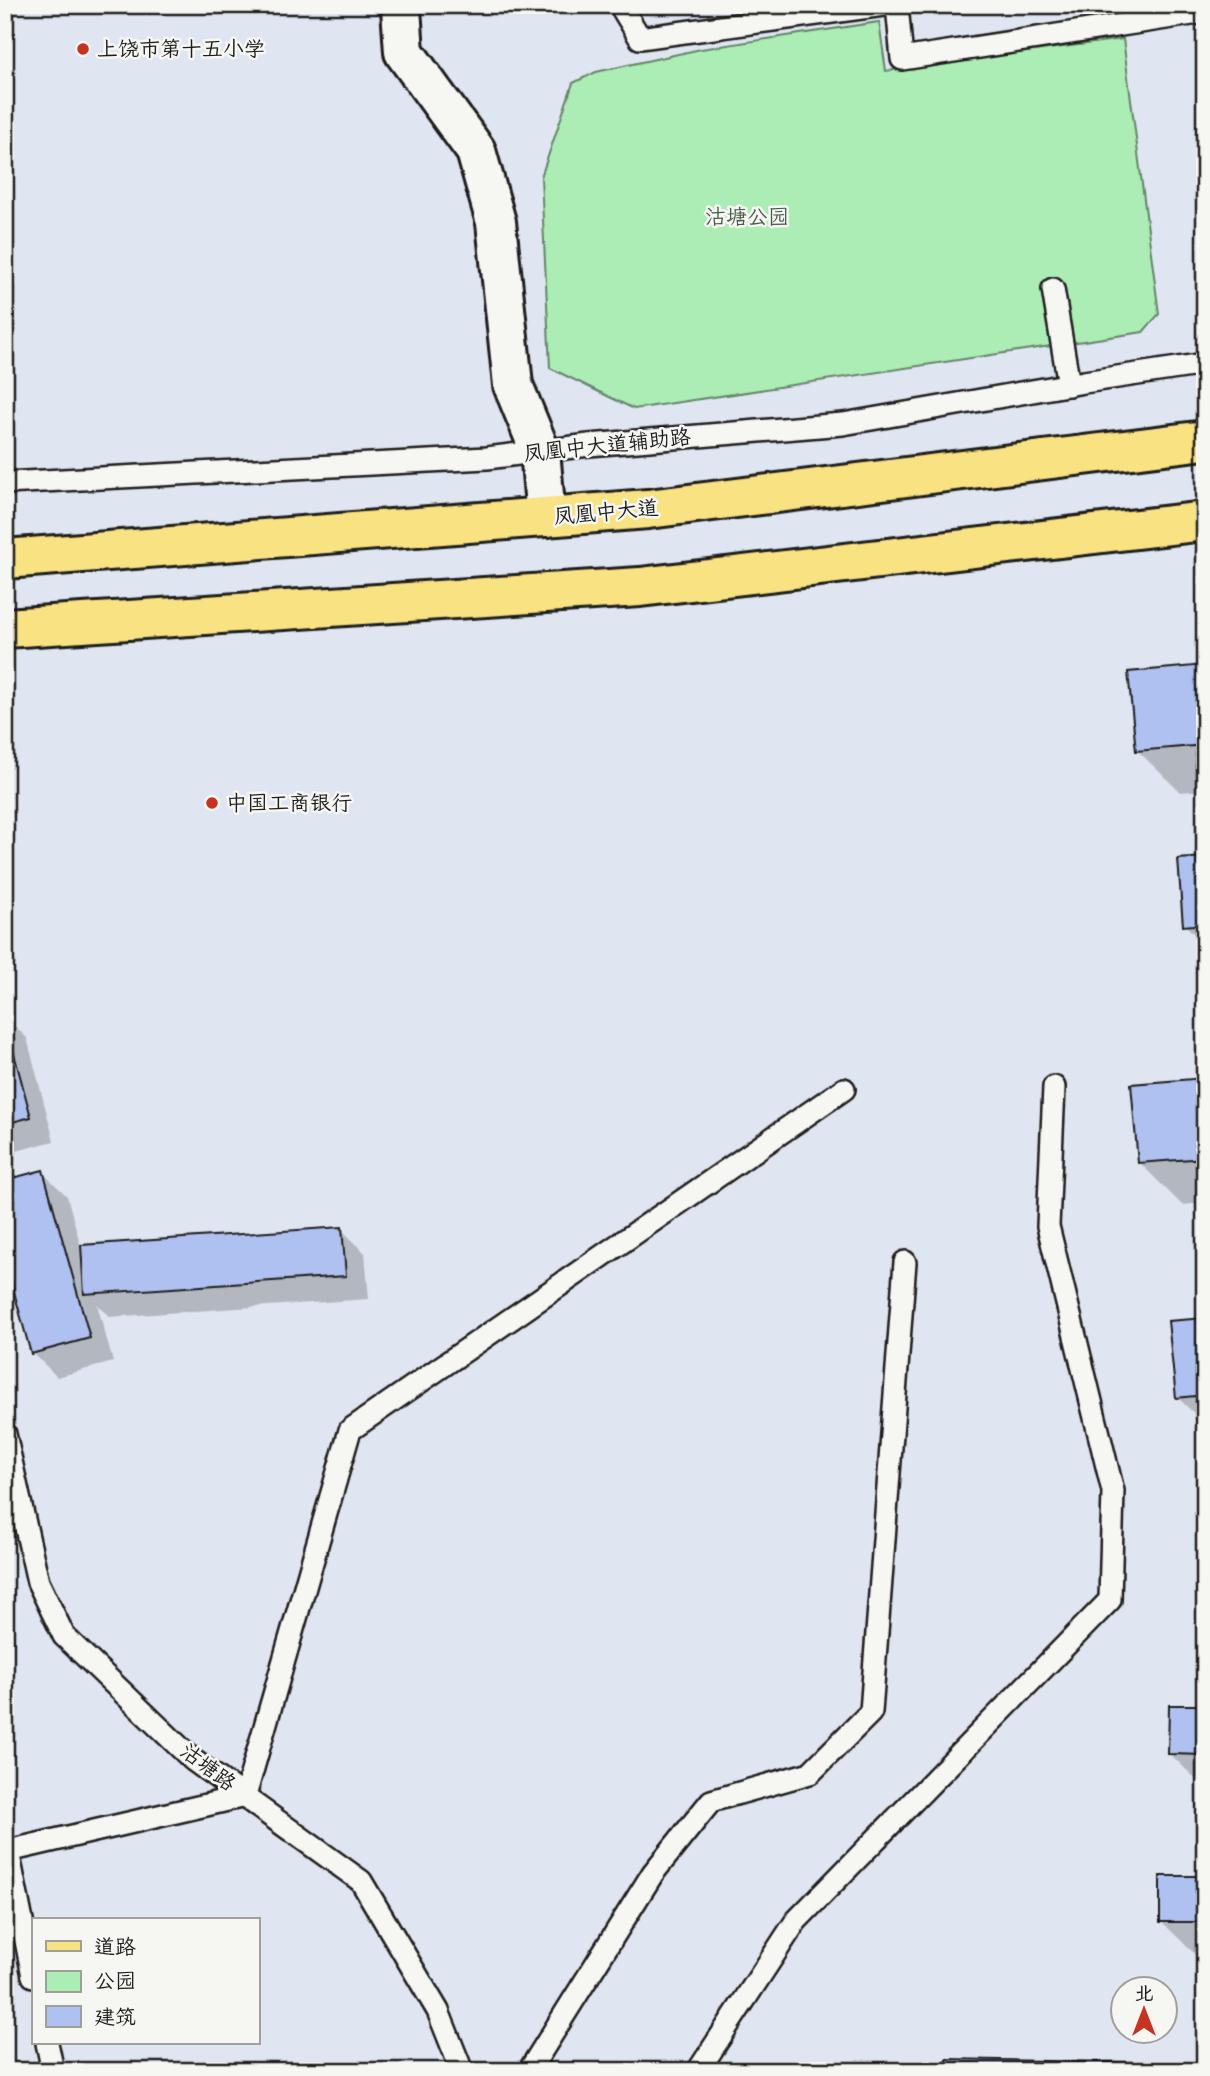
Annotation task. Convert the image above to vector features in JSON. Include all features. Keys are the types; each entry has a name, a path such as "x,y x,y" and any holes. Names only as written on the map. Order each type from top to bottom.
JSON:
{"main road":[{"name":"凤凰中大道","path":"5,559 648,509 1205,440"},
{"path":"5,628 640,587 1205,521"}],"street":[{"path":"401,8 404,52 476,152 496,222 513,385 540,451 546,517"}],"lane":[{"path":"620,5 640,38 884,5"},
{"path":"897,5 902,59 1205,12"},
{"path":"1053,289 1069,385"},
{"name":"凤凰中大道辅助路","path":"5,483 487,458 602,444 843,424 1205,364"},
{"path":"698,2071 796,1921 1110,1601 1113,1491 1048,1226 1054,1087"},
{"path":"32,1971 7,1851 245,1796 350,1430 844,1090"},
{"path":"528,2071 653,1873 711,1801 810,1773 871,1712 905,1262"},
{"name":"沽塘路","path":"5,1434 38,1582 64,1636 193,1760 361,1881 438,2011 462,2071"},
{"path":"47,2044 53,2071"}],"green space":[{"name":"沽塘公园","path":"879,22 886,71 1123,39 1159,314 1143,332 634,409 550,368 541,177 573,83 596,72 701,49"}],"building":[{"path":"1205,665 1205,745 1136,751 1128,672"},
{"path":"1205,857 1205,924 1183,926 1178,859"},
{"path":"5,1020 31,1117 5,1124"},
{"path":"1205,1078 1205,1158 1138,1163 1131,1084"},
{"path":"43,1170 90,1338 31,1354 5,1259 5,1180"},
{"path":"342,1227 346,1276 84,1294 81,1245"},
{"path":"1205,1318 1205,1395 1176,1398 1168,1321"},
{"path":"1169,1705 1205,1705 1205,1755 1168,1754"},
{"path":"1160,1876 1205,1876 1205,1922 1160,1922"},
{"path":"947,2059 1205,2064 1205,2071 946,2071"}],"place":[{"name":"上饶市第十五小学","path":"83,49"},
{"name":"中国工商银行","path":"212,803"}]}
